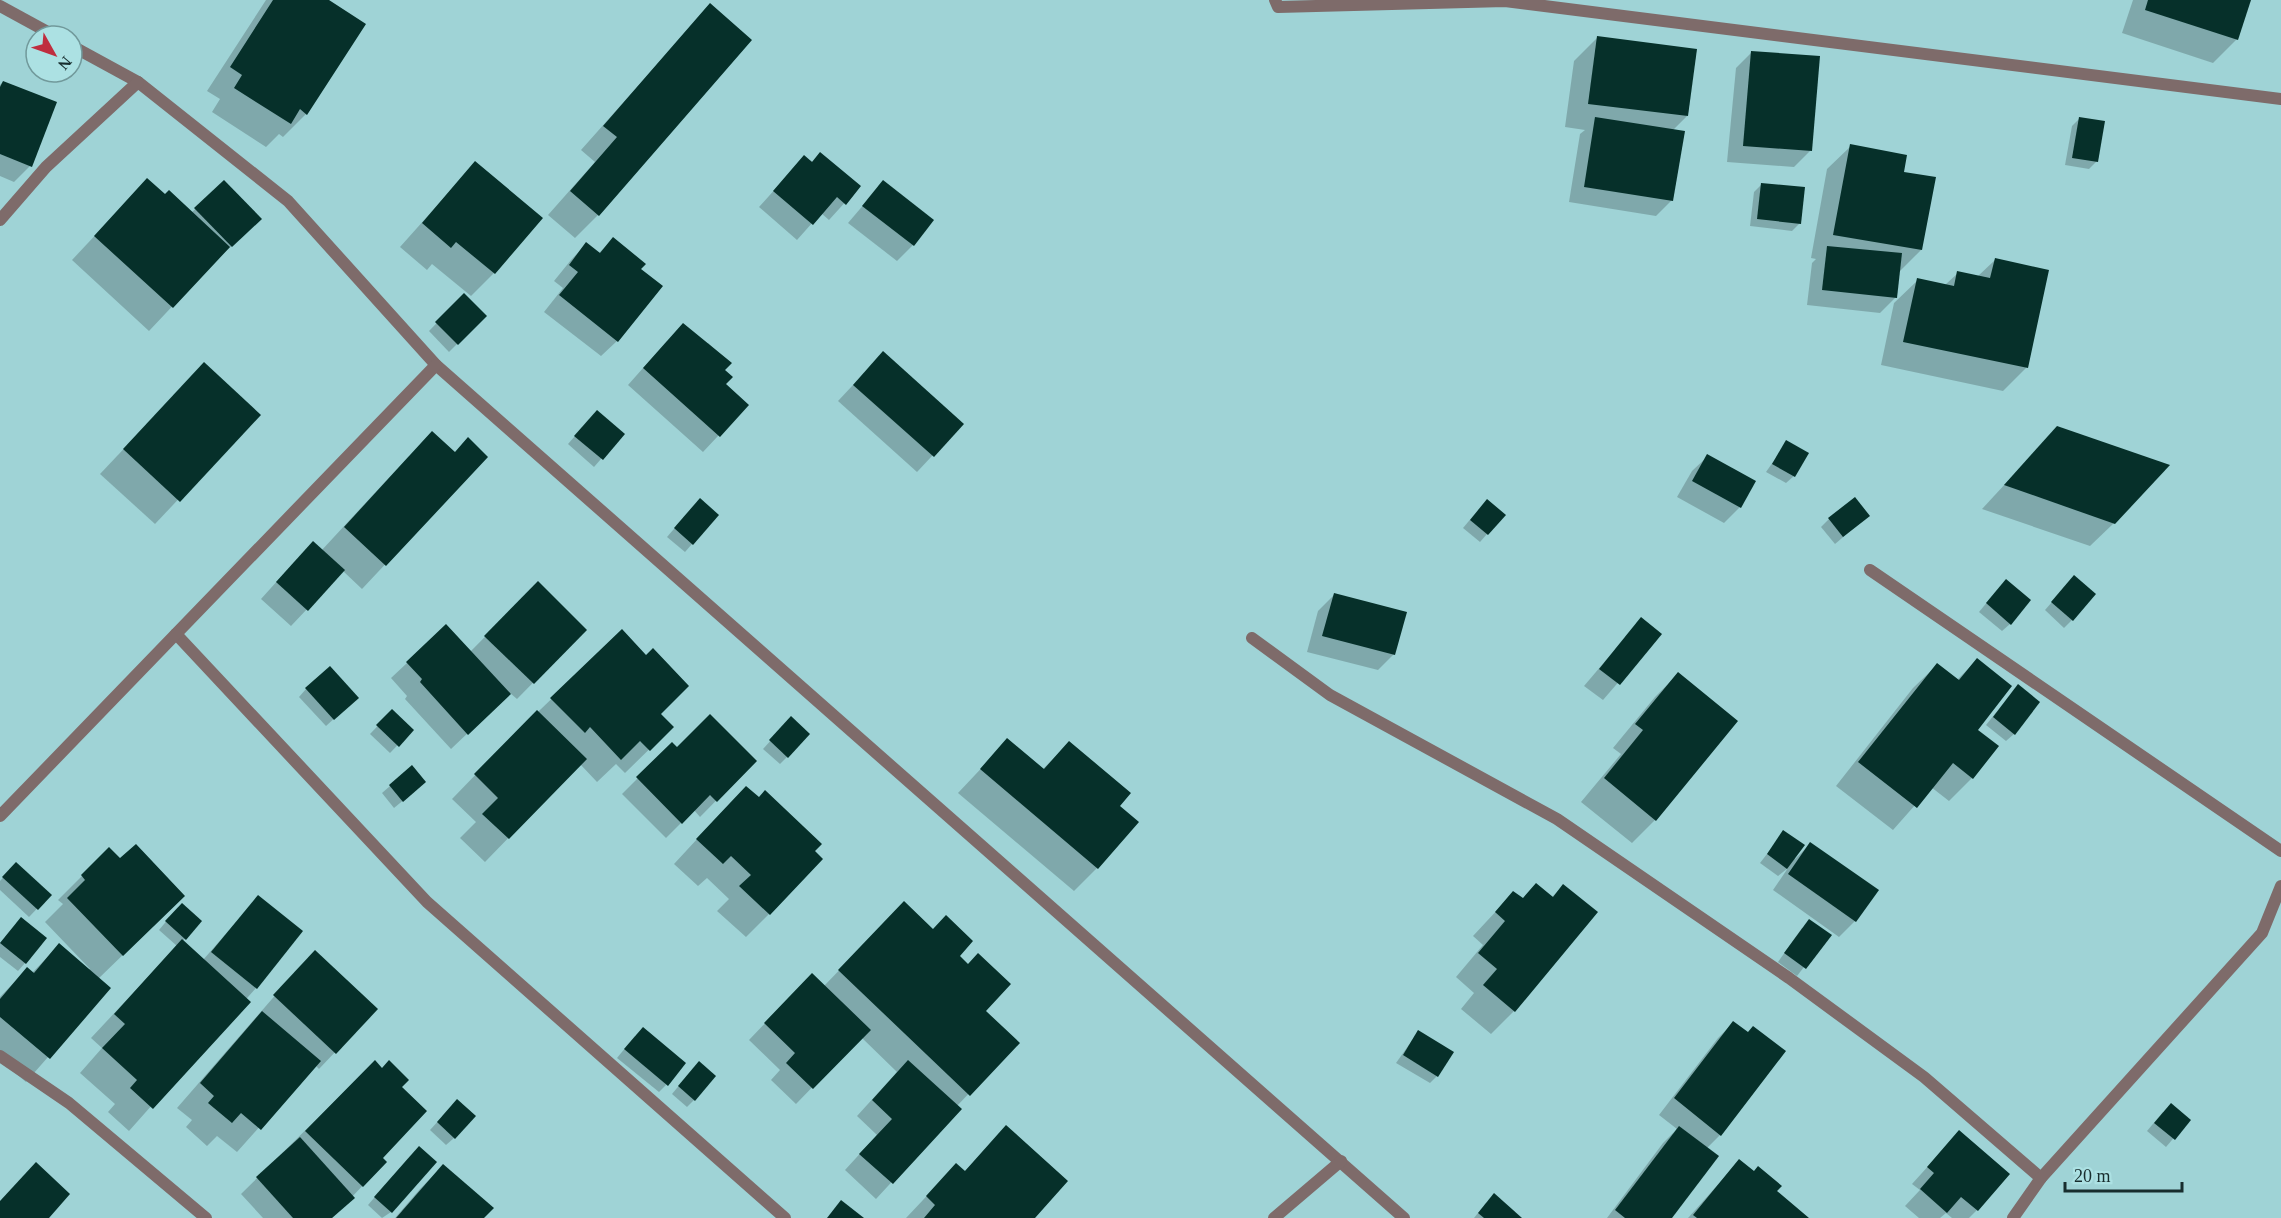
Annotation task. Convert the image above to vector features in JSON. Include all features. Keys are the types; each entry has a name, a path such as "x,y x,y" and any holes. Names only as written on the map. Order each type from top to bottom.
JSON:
{"street":[{"path":"1275,0 1278,7 1505,0 2281,99"},
{"path":"0,6 33,24"},
{"path":"84,53 138,82 288,201 436,365 1404,1218"},
{"path":"0,220 46,167 138,82"},
{"path":"0,816 436,365"},
{"path":"1870,570 2281,851"},
{"path":"176,634 427,902 785,1218"},
{"path":"1252,638 1330,695 1557,819 1789,978 1924,1077 2041,1178"},
{"path":"2016,1217 2041,1178 2262,933 2281,886"},
{"path":"0,1056 69,1103 206,1218"},
{"path":"1274,1218 1341,1161"}],"building":[{"path":"273,0 329,0 366,24 307,115 300,109 291,124 234,88 242,75 230,67"},
{"path":"2148,0 2251,0 2238,40 2145,10"},
{"path":"710,3 752,40 599,216 570,191 617,137 603,126"},
{"path":"1597,36 1697,49 1688,116 1588,104"},
{"path":"1751,51 1820,56 1812,151 1743,146"},
{"path":"3,81 57,102 32,167 0,154 0,87"},
{"path":"1595,117 1685,131 1673,201 1584,187"},
{"path":"2079,117 2105,121 2098,162 2072,158"},
{"path":"1850,144 1907,155 1904,172 1936,177 1922,250 1833,235"},
{"path":"820,152 861,186 846,205 837,197 813,225 773,191 804,155 812,162"},
{"path":"475,161 543,218 495,274 456,242 451,248 422,223"},
{"path":"147,178 165,194 169,190 230,247 173,308 94,236"},
{"path":"224,180 262,219 232,247 194,208"},
{"path":"883,180 934,220 914,246 862,206"},
{"path":"1761,183 1805,187 1801,224 1757,219"},
{"path":"613,237 646,264 641,269 663,286 618,342 559,295 578,272 569,265 586,242 600,253"},
{"path":"1827,246 1902,253 1897,298 1822,290"},
{"path":"1995,258 2049,270 2028,368 1903,342 1917,278 1954,286 1957,271 1990,278"},
{"path":"464,293 487,316 458,345 435,322"},
{"path":"683,323 732,363 725,370 733,377 726,384 749,405 720,437 643,368"},
{"path":"883,351 964,424 934,457 853,385"},
{"path":"204,362 261,415 180,502 123,449"},
{"path":"597,410 625,434 603,460 574,436"},
{"path":"2057,426 2170,465 2115,524 2004,485"},
{"path":"432,431 455,452 468,437 488,457 386,566 344,527"},
{"path":"1786,440 1809,453 1795,477 1772,464"},
{"path":"1707,454 1756,481 1741,508 1692,481"},
{"path":"1855,497 1870,516 1843,537 1828,518"},
{"path":"700,498 719,515 693,545 674,528"},
{"path":"1487,499 1506,515 1488,535 1470,520"},
{"path":"313,541 345,570 308,611 276,582"},
{"path":"2074,575 2096,594 2073,621 2051,602"},
{"path":"2006,579 2031,600 2011,625 1986,603"},
{"path":"538,581 587,630 534,684 484,636"},
{"path":"1334,593 1407,612 1395,655 1322,636"},
{"path":"1641,617 1662,634 1620,685 1599,669"},
{"path":"446,624 511,694 468,735 420,682 422,679 406,662"},
{"path":"622,629 646,655 653,648 689,686 661,714 674,727 650,751 640,741 621,760 590,727 585,733 550,698"},
{"path":"1977,658 2012,686 1978,730 1999,746 1973,779 1953,763 1917,808 1858,762 1937,663 1959,680"},
{"path":"330,666 359,698 334,720 305,688"},
{"path":"1678,672 1738,721 1656,821 1604,778 1643,730 1635,724"},
{"path":"2018,684 2040,702 2015,735 1993,717"},
{"path":"392,709 414,730 399,747 376,725"},
{"path":"537,710 587,759 509,839 482,814 498,798 474,774"},
{"path":"710,714 757,761 717,802 710,795 682,824 636,777 672,742 677,747"},
{"path":"791,716 810,734 788,758 769,740"},
{"path":"1007,738 1044,769 1069,741 1131,793 1120,806 1139,822 1098,869 980,769"},
{"path":"412,765 426,782 403,802 389,785"},
{"path":"746,786 759,797 765,790 822,844 815,851 823,859 770,915 739,886 751,875 731,856 723,864 696,839"},
{"path":"1783,830 1805,845 1787,869 1767,854"},
{"path":"1810,842 1879,890 1856,922 1788,874"},
{"path":"136,844 185,896 123,956 67,898 85,880 81,875 109,847 120,858"},
{"path":"16,862 52,895 38,910 2,877"},
{"path":"1536,883 1553,897 1563,884 1598,912 1515,1012 1483,985 1497,969 1478,953 1505,921 1495,912 1513,891 1523,898"},
{"path":"258,895 303,931 257,989 211,952"},
{"path":"904,901 933,929 946,915 973,941 960,956 968,964 978,953 1011,984 986,1011 1020,1043 970,1096 838,970"},
{"path":"182,903 202,921 186,940 165,921"},
{"path":"21,917 47,938 26,964 0,943"},
{"path":"1809,919 1832,935 1806,969 1784,953"},
{"path":"182,939 251,1002 153,1109 130,1088 137,1080 102,1048 125,1024 114,1014"},
{"path":"59,943 111,988 50,1059 0,1017 0,999 27,967 34,973"},
{"path":"315,950 378,1009 336,1054 273,995"},
{"path":"812,973 871,1030 813,1089 786,1063 795,1053 764,1023"},
{"path":"262,1011 321,1061 261,1130 241,1113 232,1123 208,1103 214,1096 200,1083"},
{"path":"1733,1021 1748,1032 1753,1026 1786,1051 1721,1136 1674,1098"},
{"path":"643,1027 686,1063 668,1086 624,1049"},
{"path":"1418,1030 1454,1052 1438,1077 1403,1055"},
{"path":"375,1060 382,1068 389,1060 409,1080 402,1087 427,1111 383,1158 387,1162 363,1187 305,1131"},
{"path":"908,1060 962,1109 893,1184 859,1154 892,1119 872,1100"},
{"path":"699,1061 716,1076 695,1101 678,1086"},
{"path":"457,1099 476,1116 455,1139 437,1122"},
{"path":"2171,1103 2191,1120 2175,1140 2154,1123"},
{"path":"1006,1125 1068,1181 1035,1218 924,1218 935,1205 926,1196 956,1163 965,1171"},
{"path":"1679,1126 1719,1156 1672,1218 1625,1218 1615,1210"},
{"path":"1959,1130 2010,1174 1978,1211 1961,1197 1947,1213 1920,1189 1934,1173 1927,1167"},
{"path":"300,1137 355,1198 332,1218 293,1218 256,1177"},
{"path":"419,1146 437,1162 392,1213 374,1197"},
{"path":"1739,1159 1754,1171 1758,1166 1782,1186 1777,1191 1809,1218 1697,1218 1693,1215"},
{"path":"36,1162 70,1194 49,1218 0,1218 0,1201"},
{"path":"443,1164 494,1208 484,1218 396,1218"},
{"path":"1494,1193 1522,1218 1484,1218 1478,1213"},
{"path":"841,1200 864,1218 827,1218"}]}
